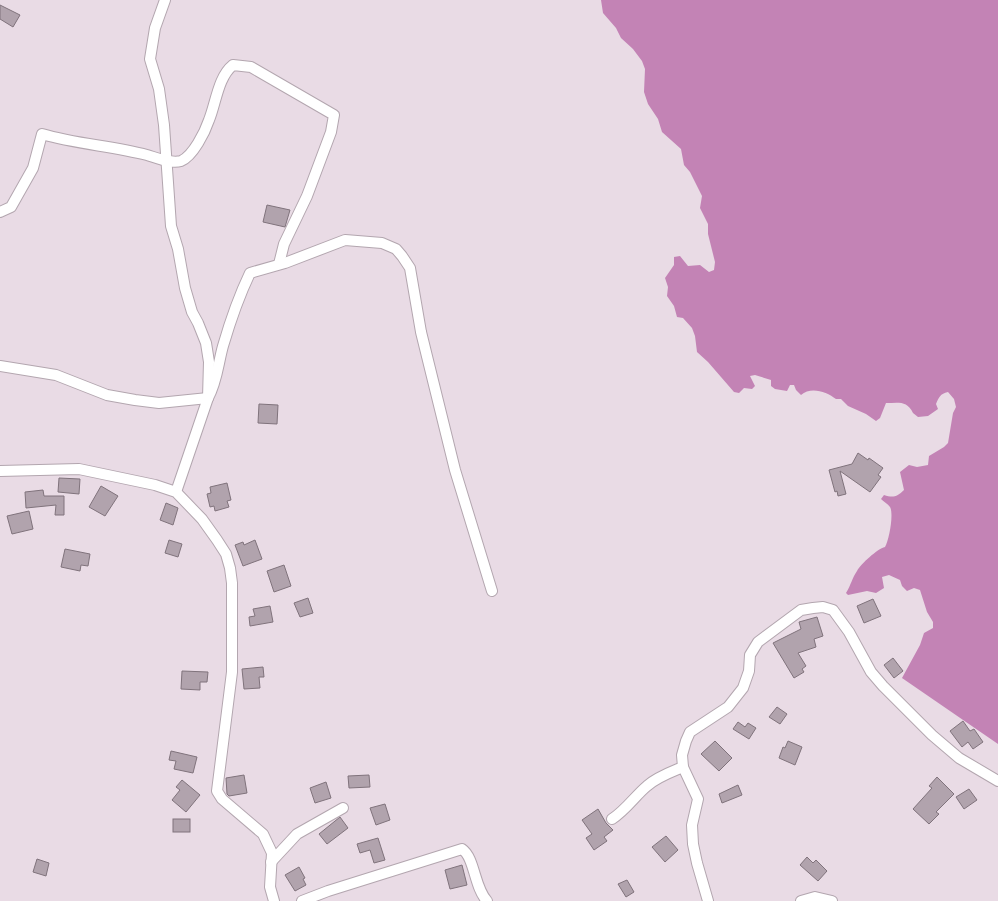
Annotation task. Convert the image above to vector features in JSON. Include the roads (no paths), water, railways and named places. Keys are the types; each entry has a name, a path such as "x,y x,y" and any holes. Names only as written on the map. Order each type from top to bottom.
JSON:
{"street":[{"path":"165,0 155,28 150,59 159,89 164,125 171,226 178,249 184,288 206,343 209,362 208,398"},
{"path":"0,212 11,208 33,168 42,134 61,140 123,148 166,161 181,161 193,151 209,123 226,71 233,65 251,67 334,115 331,132 308,196 284,244 279,264"},
{"path":"176,492 216,378 223,346 250,273 345,240 382,243 396,249 410,268 421,332 455,470 492,591"},
{"path":"0,366 56,375 107,395 135,400 159,403 208,398"},
{"path":"0,471 79,469 155,485 176,492 202,519 221,547 230,568 232,583 232,672 217,791 222,799 263,834 272,853 270,887 274,901"},
{"path":"708,901 693,844 692,824 698,799 683,767 682,755 690,732 728,707 743,688 749,672 750,655 758,642 801,610 823,608 833,610 849,632 871,672 932,735 959,758 998,781"},
{"path":"612,819 626,808 647,786 683,767"},
{"path":"271,862 297,834 343,808"},
{"path":"302,901 328,890 462,849 467,852 478,886 487,901"},
{"path":"800,901 815,897 832,901"}]}
